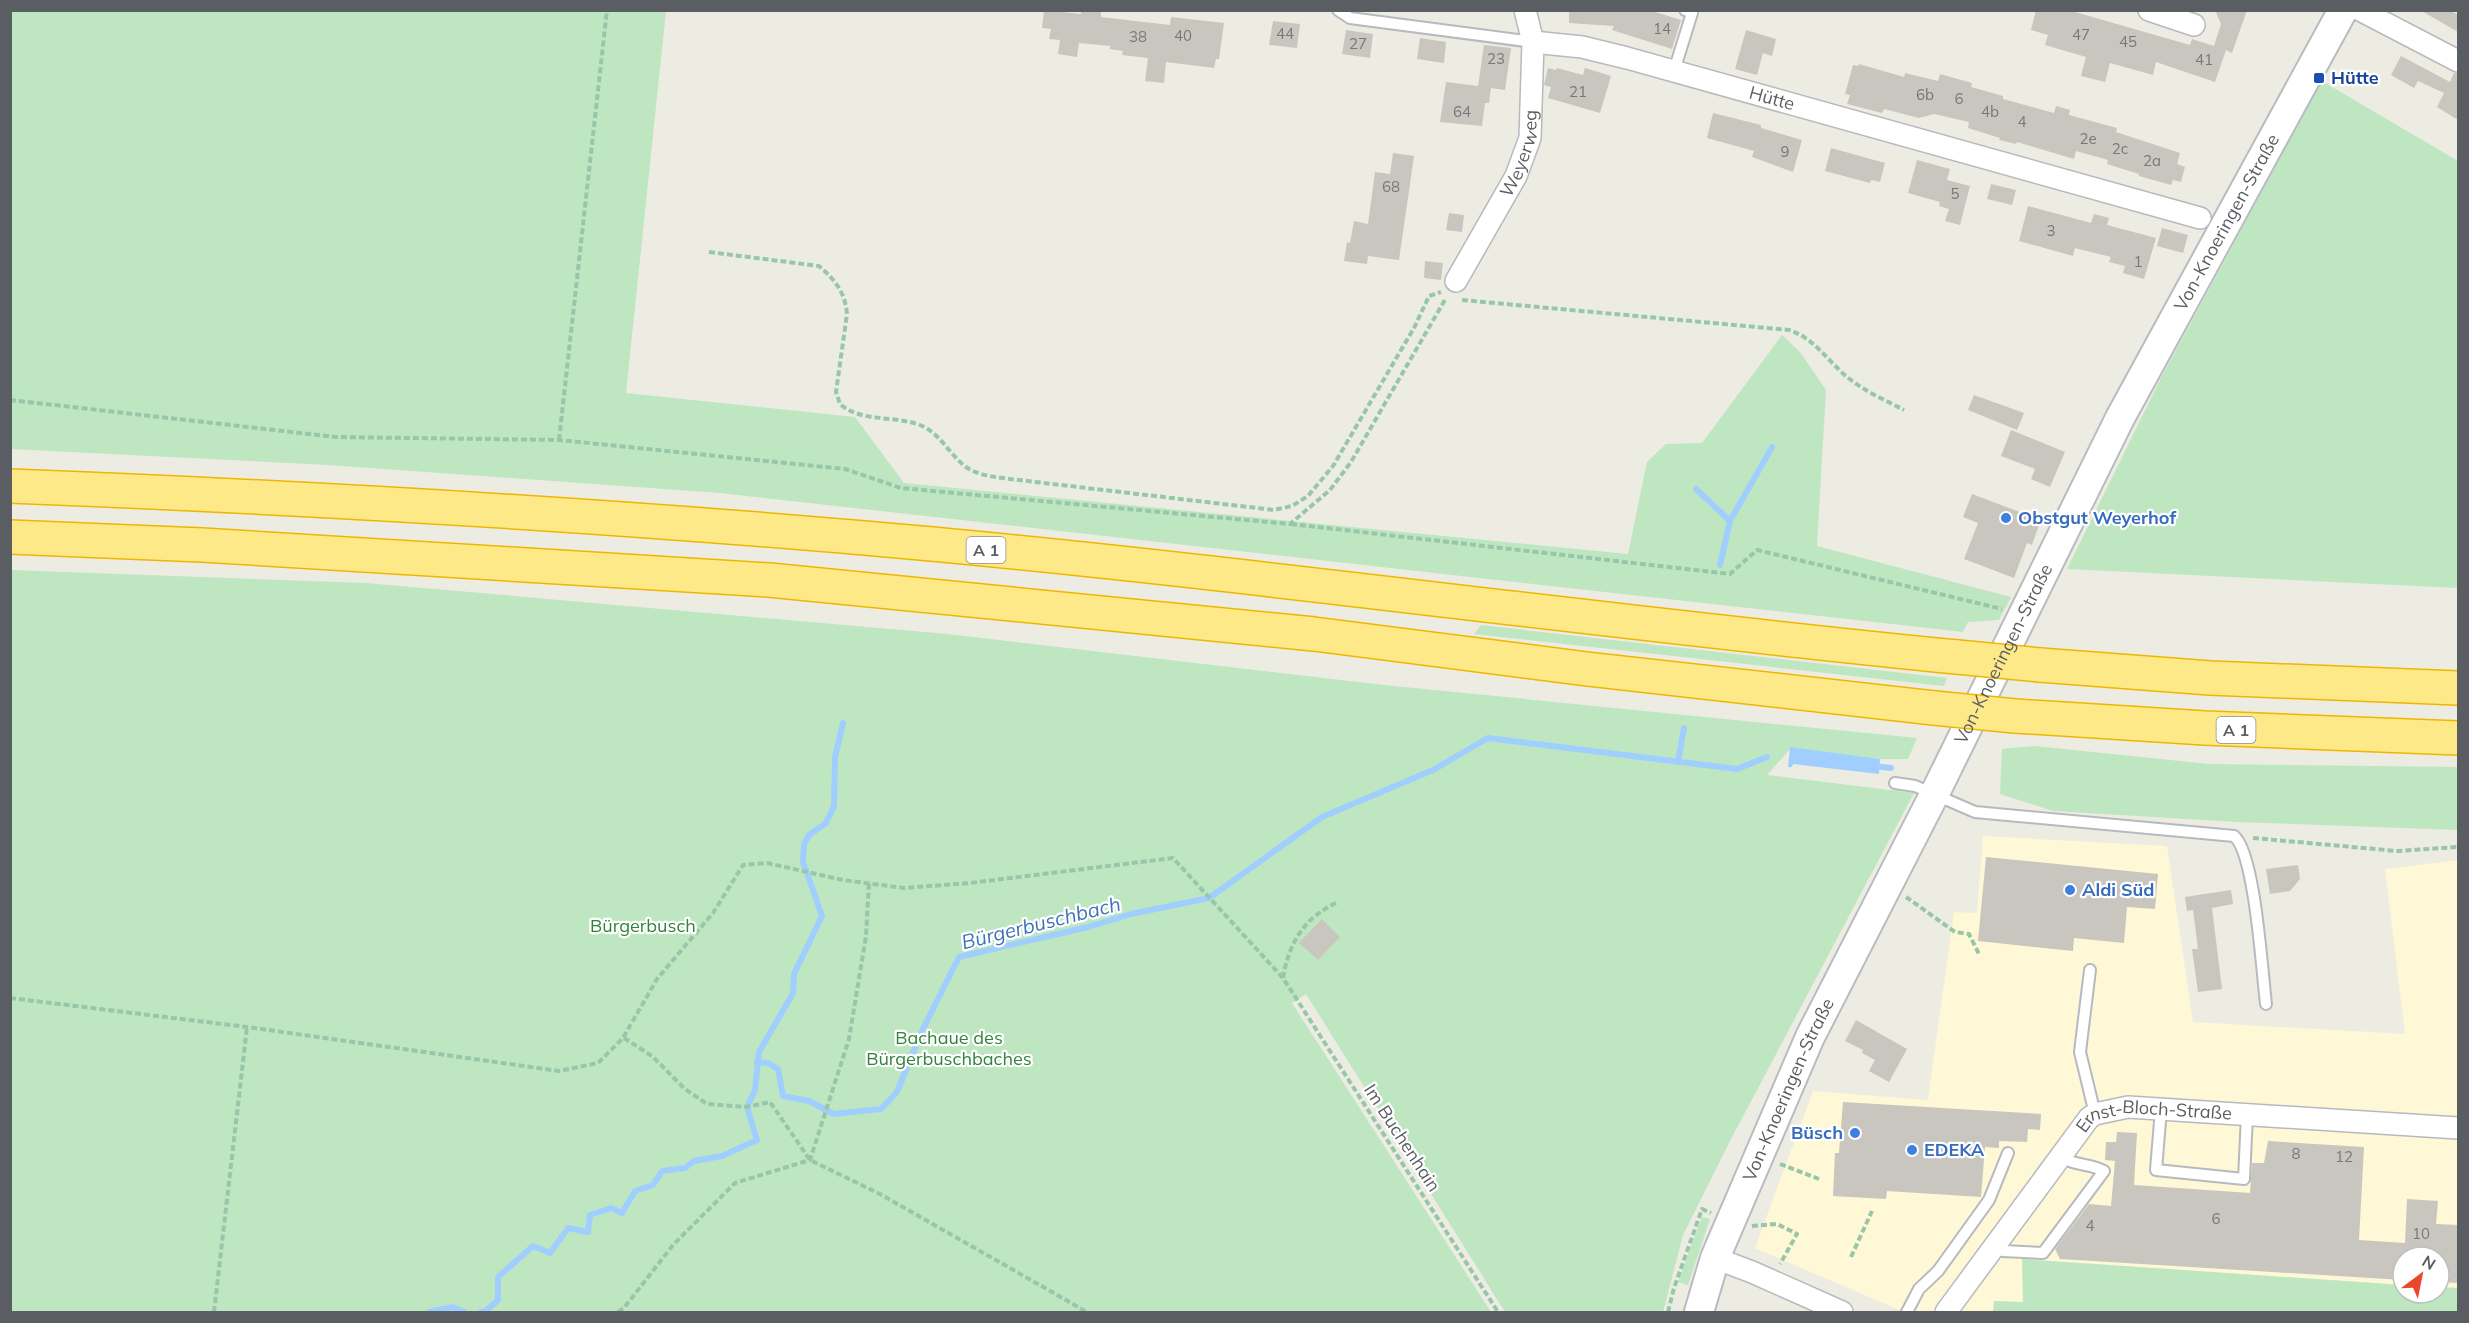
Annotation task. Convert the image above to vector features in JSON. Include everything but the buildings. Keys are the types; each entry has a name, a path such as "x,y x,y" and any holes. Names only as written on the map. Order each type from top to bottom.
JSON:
{"highway":[{"name":"A 1","path":"10,486 492,510 936,544 1318,584 1758,638 2040,665 2210,678 2458,688"},
{"name":"A 1","path":"10,537 213,545 769,580 1314,634 1587,669 2015,716 2205,728 2458,738"}],"main road":[{"name":"Von-Knoeringen-Straße","path":"1699,1312 1715,1258 1810,1037 1934,795 2120,418 2343,10"}],"street":[{"name":"Weyerweg","path":"1452,288 1516,176 1530,138 1533,42 1525,10"},
{"path":"2149,10 2194,25"},
{"path":"2360,10 2458,61"},
{"name":"Hütte","path":"1533,42 1582,47 1674,71 2200,218"},
{"name":"Ernst-Bloch-Straße","path":"1946,1312 2089,1118 2096,1114 2128,1107 2458,1128"},
{"path":"1715,1258 1842,1312"}],"lane":[{"name":"Hütte","path":"1338,10 1350,18 1533,42"},
{"path":"1674,71 1692,13 1685,10"},
{"path":"1894,783 1915,786 1975,812 2234,836 2242,846 2250,877 2266,1004"},
{"path":"2090,970 2080,1052 2096,1114"},
{"path":"2161,1109 2156,1170 2244,1179 2247,1115"},
{"path":"1907,1312 1919,1289 1938,1271 1989,1200 2008,1153"},
{"path":"1995,1245 2003,1251 2043,1253 2104,1171 2094,1165 2069,1162 2061,1156"}],"path":[{"path":"559,440 607,10"},
{"path":"709,252 819,266 832,278 846,301 847,314 836,392 840,404 855,413 922,426 941,439 956,457 974,471 1010,479 1274,510 1292,506 1318,485 1344,449 1414,328 1429,296 1434,292 1452,288"},
{"path":"1290,524 1330,490 1351,462 1452,288"},
{"path":"1452,288 1455,299 1789,330 1808,339 1832,363 1864,388 1904,410"},
{"path":"10,400 336,437 559,440 845,469 901,488 1290,524 1730,574 1757,550 2023,614"},
{"path":"2234,836 2397,850 2458,847"},
{"name":"Im Buchenhain","path":"869,883 904,888 970,883 1173,858 1283,978 1498,1312"},
{"path":"11,999 247,1027 559,1071 598,1064 623,1038 657,979 713,913 743,865 767,863 843,880 869,883 866,936 849,1039 810,1160"},
{"path":"1888,885 1955,932 1969,934 1980,956"},
{"path":"1283,978 1287,955 1302,928 1321,910 1336,903"},
{"path":"214,1312 247,1027"},
{"path":"623,1038 652,1056 686,1089 707,1104 747,1107 770,1102 810,1160 880,1194 1087,1312"},
{"path":"618,1312 624,1308 673,1245 735,1183 810,1160"},
{"path":"1780,1165 1819,1179"},
{"path":"1851,1257 1872,1210"},
{"path":"1731,1220 1751,1226 1777,1224 1797,1234 1781,1262"}],"shaded area":[{"path":"1983,836 2167,846 2193,1022 2405,1034 2385,869 2458,860 2458,1288 2451,1288 2451,1245 2391,1245 2391,1284 2022,1259 2023,1302 1995,1301 1993,1312 1904,1312 1755,1248 1813,1091 1928,1100 1954,912 1977,913"}],"green space":[{"path":"10,11 666,11 626,393 855,417 904,483 1628,554 1647,462 1666,444 1702,443 1782,335 1800,352 1826,390 1817,546 2011,597 1999,620 1968,622 1963,632 720,493 328,465 11,449"},
{"path":"2322,81 2458,161 2458,588 2067,569 2161,378"},
{"name":"Bürgerbusch","path":"11,570 366,583 948,634 1384,685 1917,738 1908,759 1880,759 1791,748 1767,775 1914,793 1729,1143 1683,1235 1663,1312 1505,1312 1306,994 1292,1003 1491,1312 11,1312"},
{"path":"1481,625 1947,678 1944,686 1474,634"},
{"path":"2035,746 2209,764 2458,767 2458,830 2236,822 2053,811 2000,794 2002,749"},
{"path":"1702,1217 1710,1219 1688,1285 1678,1282"},
{"path":"2022,1259 2391,1284 2391,1305 2451,1305 2451,1288 2458,1288 2458,1312 1993,1312 1994,1301 2023,1302"}],"water":[{"path":"1790,747 1880,759 1879,774 1793,764 1792,767 1788,767"}],"waterway":[{"name":"Bürgerbuschbach","path":"1720,565 1730,521 1772,447"},
{"name":"Bürgerbuschbach","path":"1696,489 1730,521"},
{"name":"Bürgerbuschbach","path":"481,1312 487,1310 498,1300 498,1277 533,1246 550,1253 568,1228 588,1232 590,1215 611,1208 622,1213 635,1191 653,1185 662,1171 685,1168 694,1161 722,1156 757,1140 747,1107 755,1090 759,1052 793,993 794,974 822,916 803,862 804,844 809,835 826,823 834,806 835,757 843,723"},
{"name":"Bürgerbuschbach","path":"1678,762 1684,728"},
{"name":"Bürgerbuschbach","path":"757,1062 768,1063 778,1069 783,1096 809,1101 834,1114 881,1109 897,1092 921,1033 959,957 1088,927 1131,914 1209,898 1322,817 1433,770 1488,738 1737,769 1767,757"},
{"name":"Bürgerbuschbach","path":"1873,766 1891,768"},
{"name":"Bürgerbuschbach","path":"429,1312 453,1307 464,1312"}],"place":[{"name":"Hütte","path":"2319,78"},
{"name":"Obstgut Weyerhof","path":"2006,518"},
{"name":"Aldi Süd","path":"2070,890"},
{"name":"Büsch","path":"1855,1133"},
{"name":"EDEKA","path":"1912,1150"}],"park label":[{"name":"Bachaue des Bürgerbuschbaches","path":"949,1048"}]}
